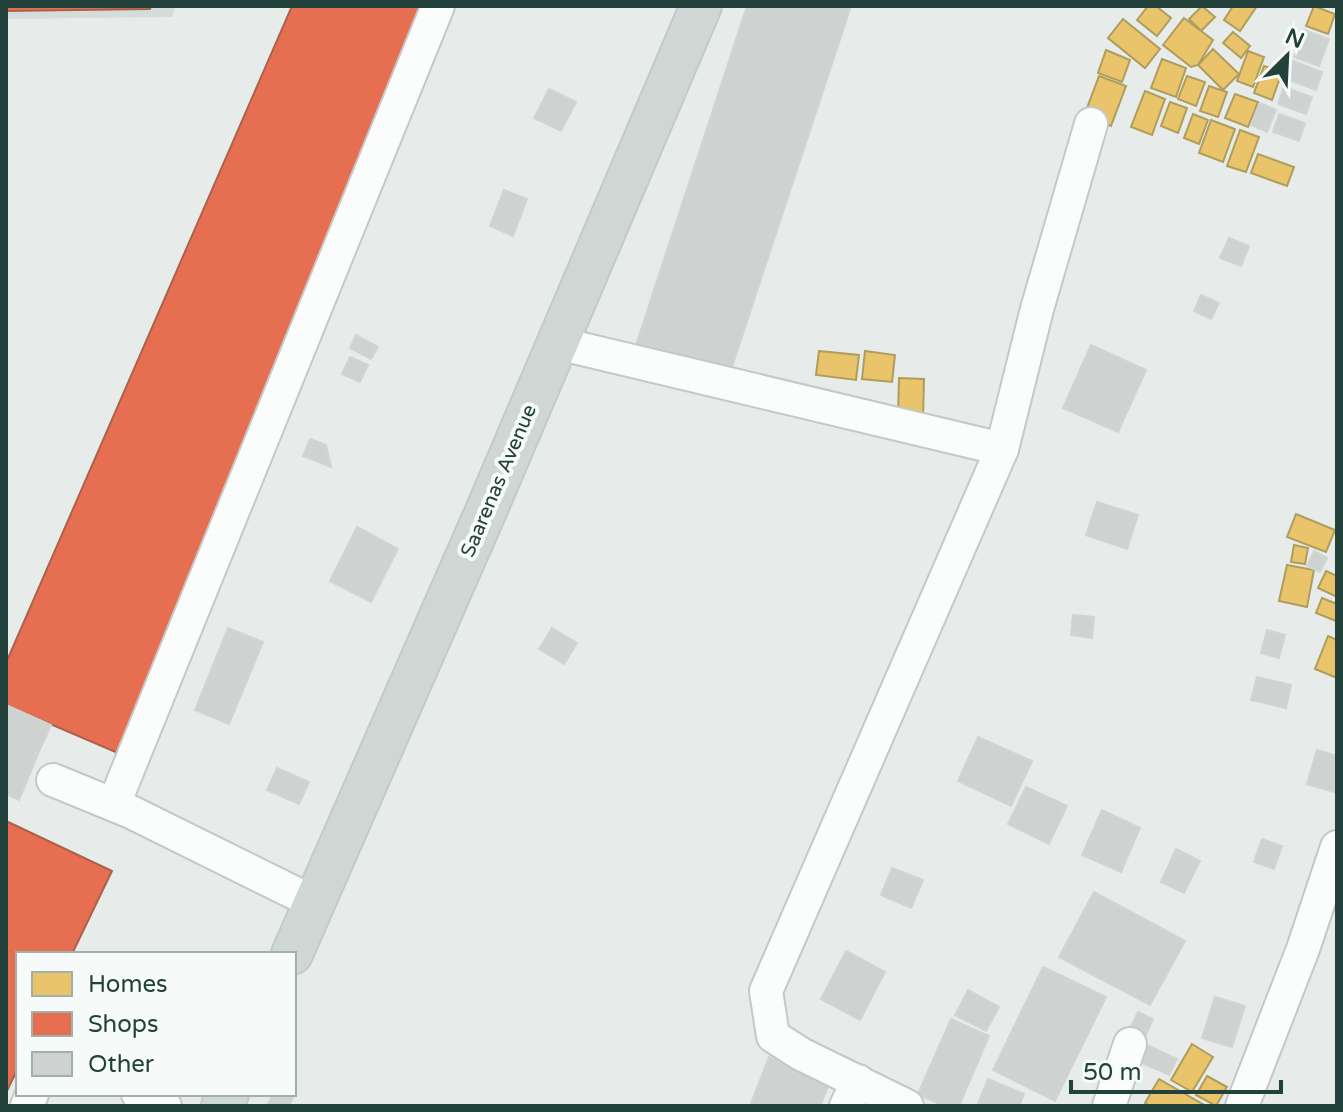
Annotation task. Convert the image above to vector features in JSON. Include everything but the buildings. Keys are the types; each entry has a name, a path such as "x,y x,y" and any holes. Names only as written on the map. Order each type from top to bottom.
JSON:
{"main road":[{"name":"Saarenas Avenue","path":"293,952 486,511 701,6"}],"street":[{"path":"114,804 438,6"},
{"path":"907,1106 852,1093 773,1036 766,991 1002,449 1037,309 1091,124"},
{"path":"557,343 1002,449"},
{"path":"53,780 114,804 315,903"},
{"path":"1242,1106 1303,949 1337,847"},
{"path":"1109,1106 1130,1044"},
{"path":"142,1096 165,1106"}],"shaded area":[{"path":"6,6 176,6 172,17 6,19"}]}
